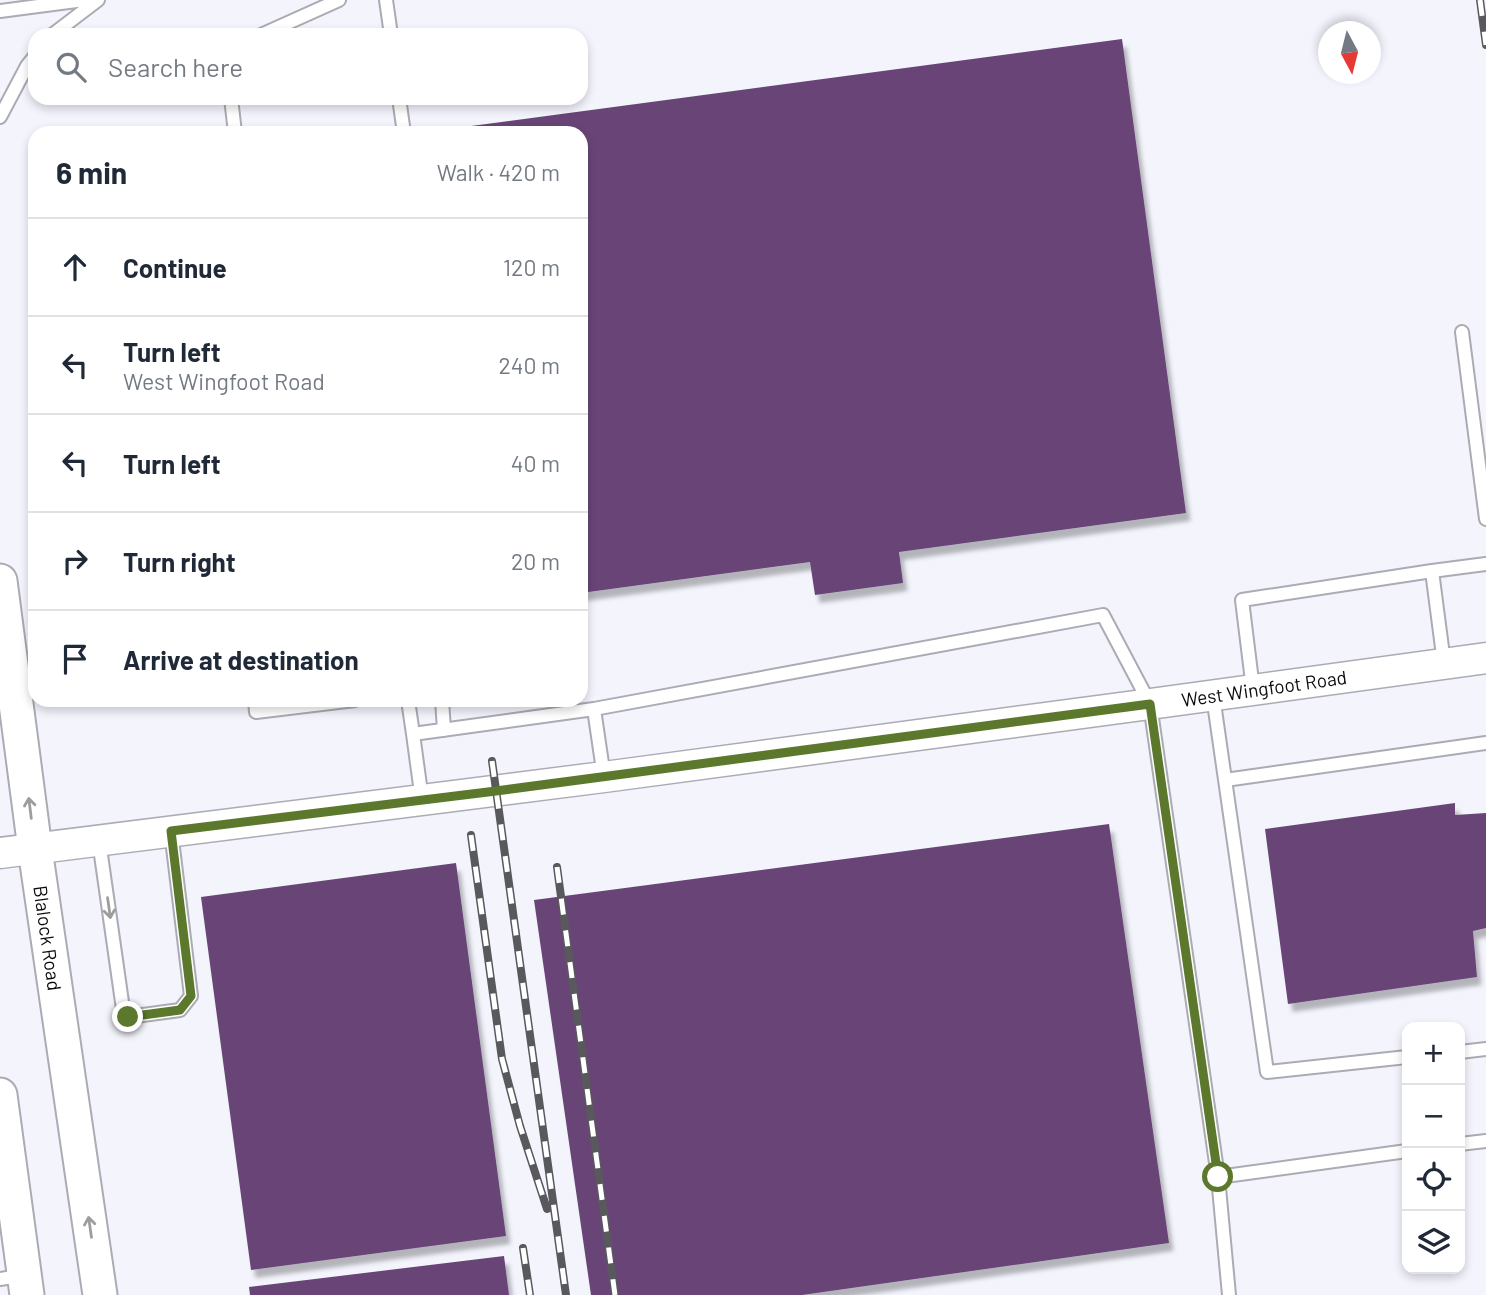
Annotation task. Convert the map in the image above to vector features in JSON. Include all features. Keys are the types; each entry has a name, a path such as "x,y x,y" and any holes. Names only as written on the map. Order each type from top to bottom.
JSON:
{"main road":[{"name":"Blalock Road","path":"0,581 35,849 100,1295"},
{"path":"0,1095 17,1283"}],"street":[{"name":"West Wingfoot Road","path":"0,853 604,777 1486,658"}],"lane":[{"path":"0,11 84,0"},
{"path":"61,28 99,0"},
{"path":"277,28 339,0"},
{"path":"386,0 390,28"},
{"path":"0,117 28,65"},
{"path":"232,105 234,126"},
{"path":"400,105 403,126"},
{"path":"1462,332 1486,519"},
{"path":"1253,689 1242,600 1486,564"},
{"path":"1432,571 1444,663"},
{"path":"413,734 594,709 1103,615 1150,704 1218,1177 1229,1295"},
{"path":"1213,695 1267,1072 1402,1058"},
{"path":"256,707 257,712 298,707"},
{"path":"409,707 422,800"},
{"path":"442,707 444,730"},
{"path":"594,709 604,777"},
{"path":"1225,780 1486,743"},
{"path":"99,841 123,1009 128,1017 180,1010 191,996 171,831"},
{"path":"1465,1051 1486,1049"},
{"path":"1465,1143 1486,1141"},
{"path":"1218,1177 1402,1152"}],"building":[{"path":"1122,39 1186,513 899,552 903,583 815,595 810,562 588,592 588,126 471,126"},
{"path":"1455,803 1455,815 1486,813 1486,928 1473,931 1477,977 1288,1004 1265,829"},
{"path":"1109,824 1169,1243 802,1295 591,1295 534,900"},
{"path":"456,863 506,1236 251,1270 201,897"},
{"path":"504,1256 509,1295 250,1295 249,1287"}],"railway":[{"path":"1480,0 1486,45"},
{"path":"492,761 566,1295"},
{"path":"471,835 502,1059 547,1209"},
{"path":"557,867 615,1295"},
{"path":"523,1248 530,1295"}],"route":[{"path":"128,1017 180,1010 191,996 171,831 496,791 1150,704 1218,1177"}]}
